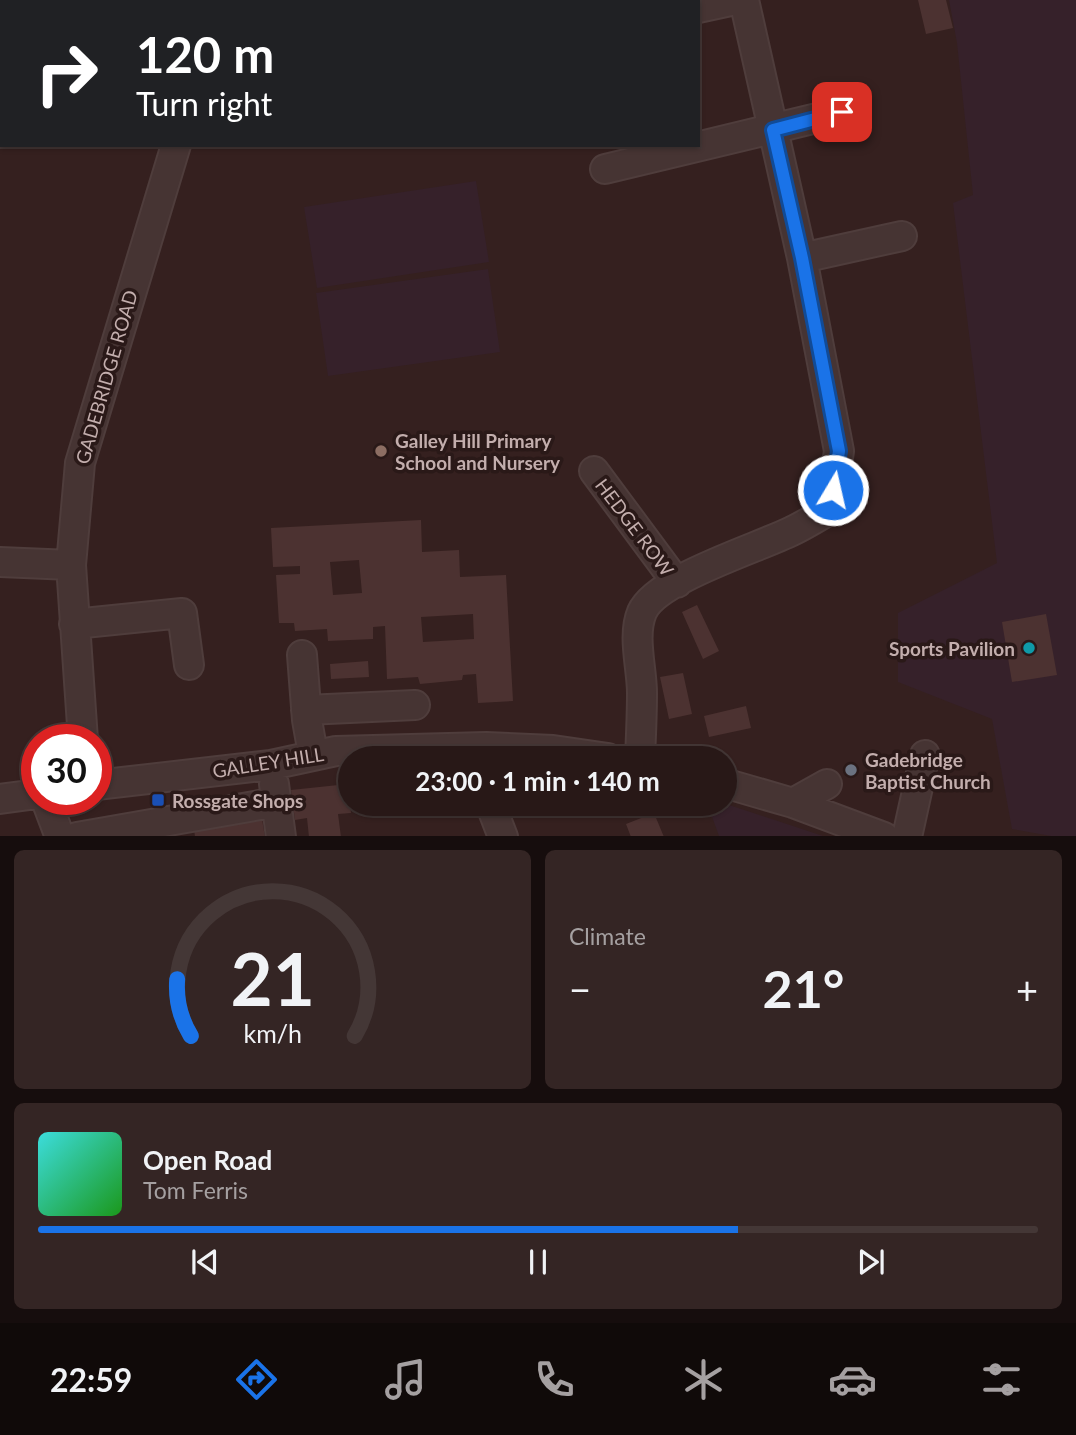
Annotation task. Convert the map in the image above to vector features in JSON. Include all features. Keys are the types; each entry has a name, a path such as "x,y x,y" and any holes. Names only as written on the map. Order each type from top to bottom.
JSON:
{"street":[{"path":"700,8 735,0"},
{"path":"640,746 642,691 638,630 642,611 657,594 677,583 791,532 830,510 839,451 802,258 744,0"},
{"path":"700,147 842,112"},
{"name":"GADEBRIDGE ROAD","path":"82,724 71,565 80,463 175,147"},
{"path":"605,169 700,147"},
{"path":"802,258 902,236"},
{"name":"HEDGE ROW","path":"594,471 677,583"},
{"path":"0,562 71,565"},
{"path":"74,624 182,613 189,666"},
{"path":"302,655 313,754"},
{"path":"306,710 415,705"},
{"name":"GALLEY HILL","path":"112,783 271,765 313,754 338,751"},
{"path":"907,836 925,755"},
{"path":"271,765 281,836"},
{"path":"793,803 827,784"},
{"path":"737,787 793,803 884,836"},
{"path":"0,799 21,796"},
{"path":"77,836 277,802"},
{"path":"52,815 60,836"},
{"path":"496,816 503,836"}],"shaded area":[{"path":"949,0 1076,0 1076,836 1051,836 1012,829 992,719 898,682 898,613 997,563 953,203 973,195 957,43"},
{"path":"476,181 489,262 317,288 304,207"},
{"path":"488,269 500,352 328,376 316,293"},
{"path":"737,808 823,836 719,836 712,816 737,816"}],"building":[{"path":"918,0 946,0 953,28 926,34"},
{"path":"421,520 422,552 459,550 460,577 506,575 513,701 478,703 476,674 463,675 462,680 420,684 418,677 387,679 385,626 373,627 373,639 328,641 327,629 295,631 294,623 279,623 276,575 300,574 300,566 273,567 271,528","holes":["359,560 362,593 333,595 330,562","473,614 474,639 423,642 421,617"]},
{"path":"697,605 719,651 703,659 682,612"},
{"name":"Sports Pavilion","path":"1046,614 1057,675 1012,682 1002,622"},
{"path":"368,661 369,677 331,679 330,664"},
{"path":"683,673 692,714 669,719 660,677"},
{"path":"746,706 751,728 709,737 704,716"},
{"path":"338,785 341,836 309,836 307,818 295,820 291,790"},
{"path":"646,816 655,816 664,836 631,836 626,824"},
{"path":"262,819 265,836 195,836 194,828"}],"place":[{"name":"Galley Hill Primary School and Nursery","path":"381,451"},
{"name":"Sports Pavilion","path":"1029,648"},
{"name":"Gadebridge Baptist Church","path":"851,770"},
{"name":"Rossgate Shops","path":"158,800"}],"route":[{"path":"833,490 839,451 802,258 773,130 842,112"}]}
